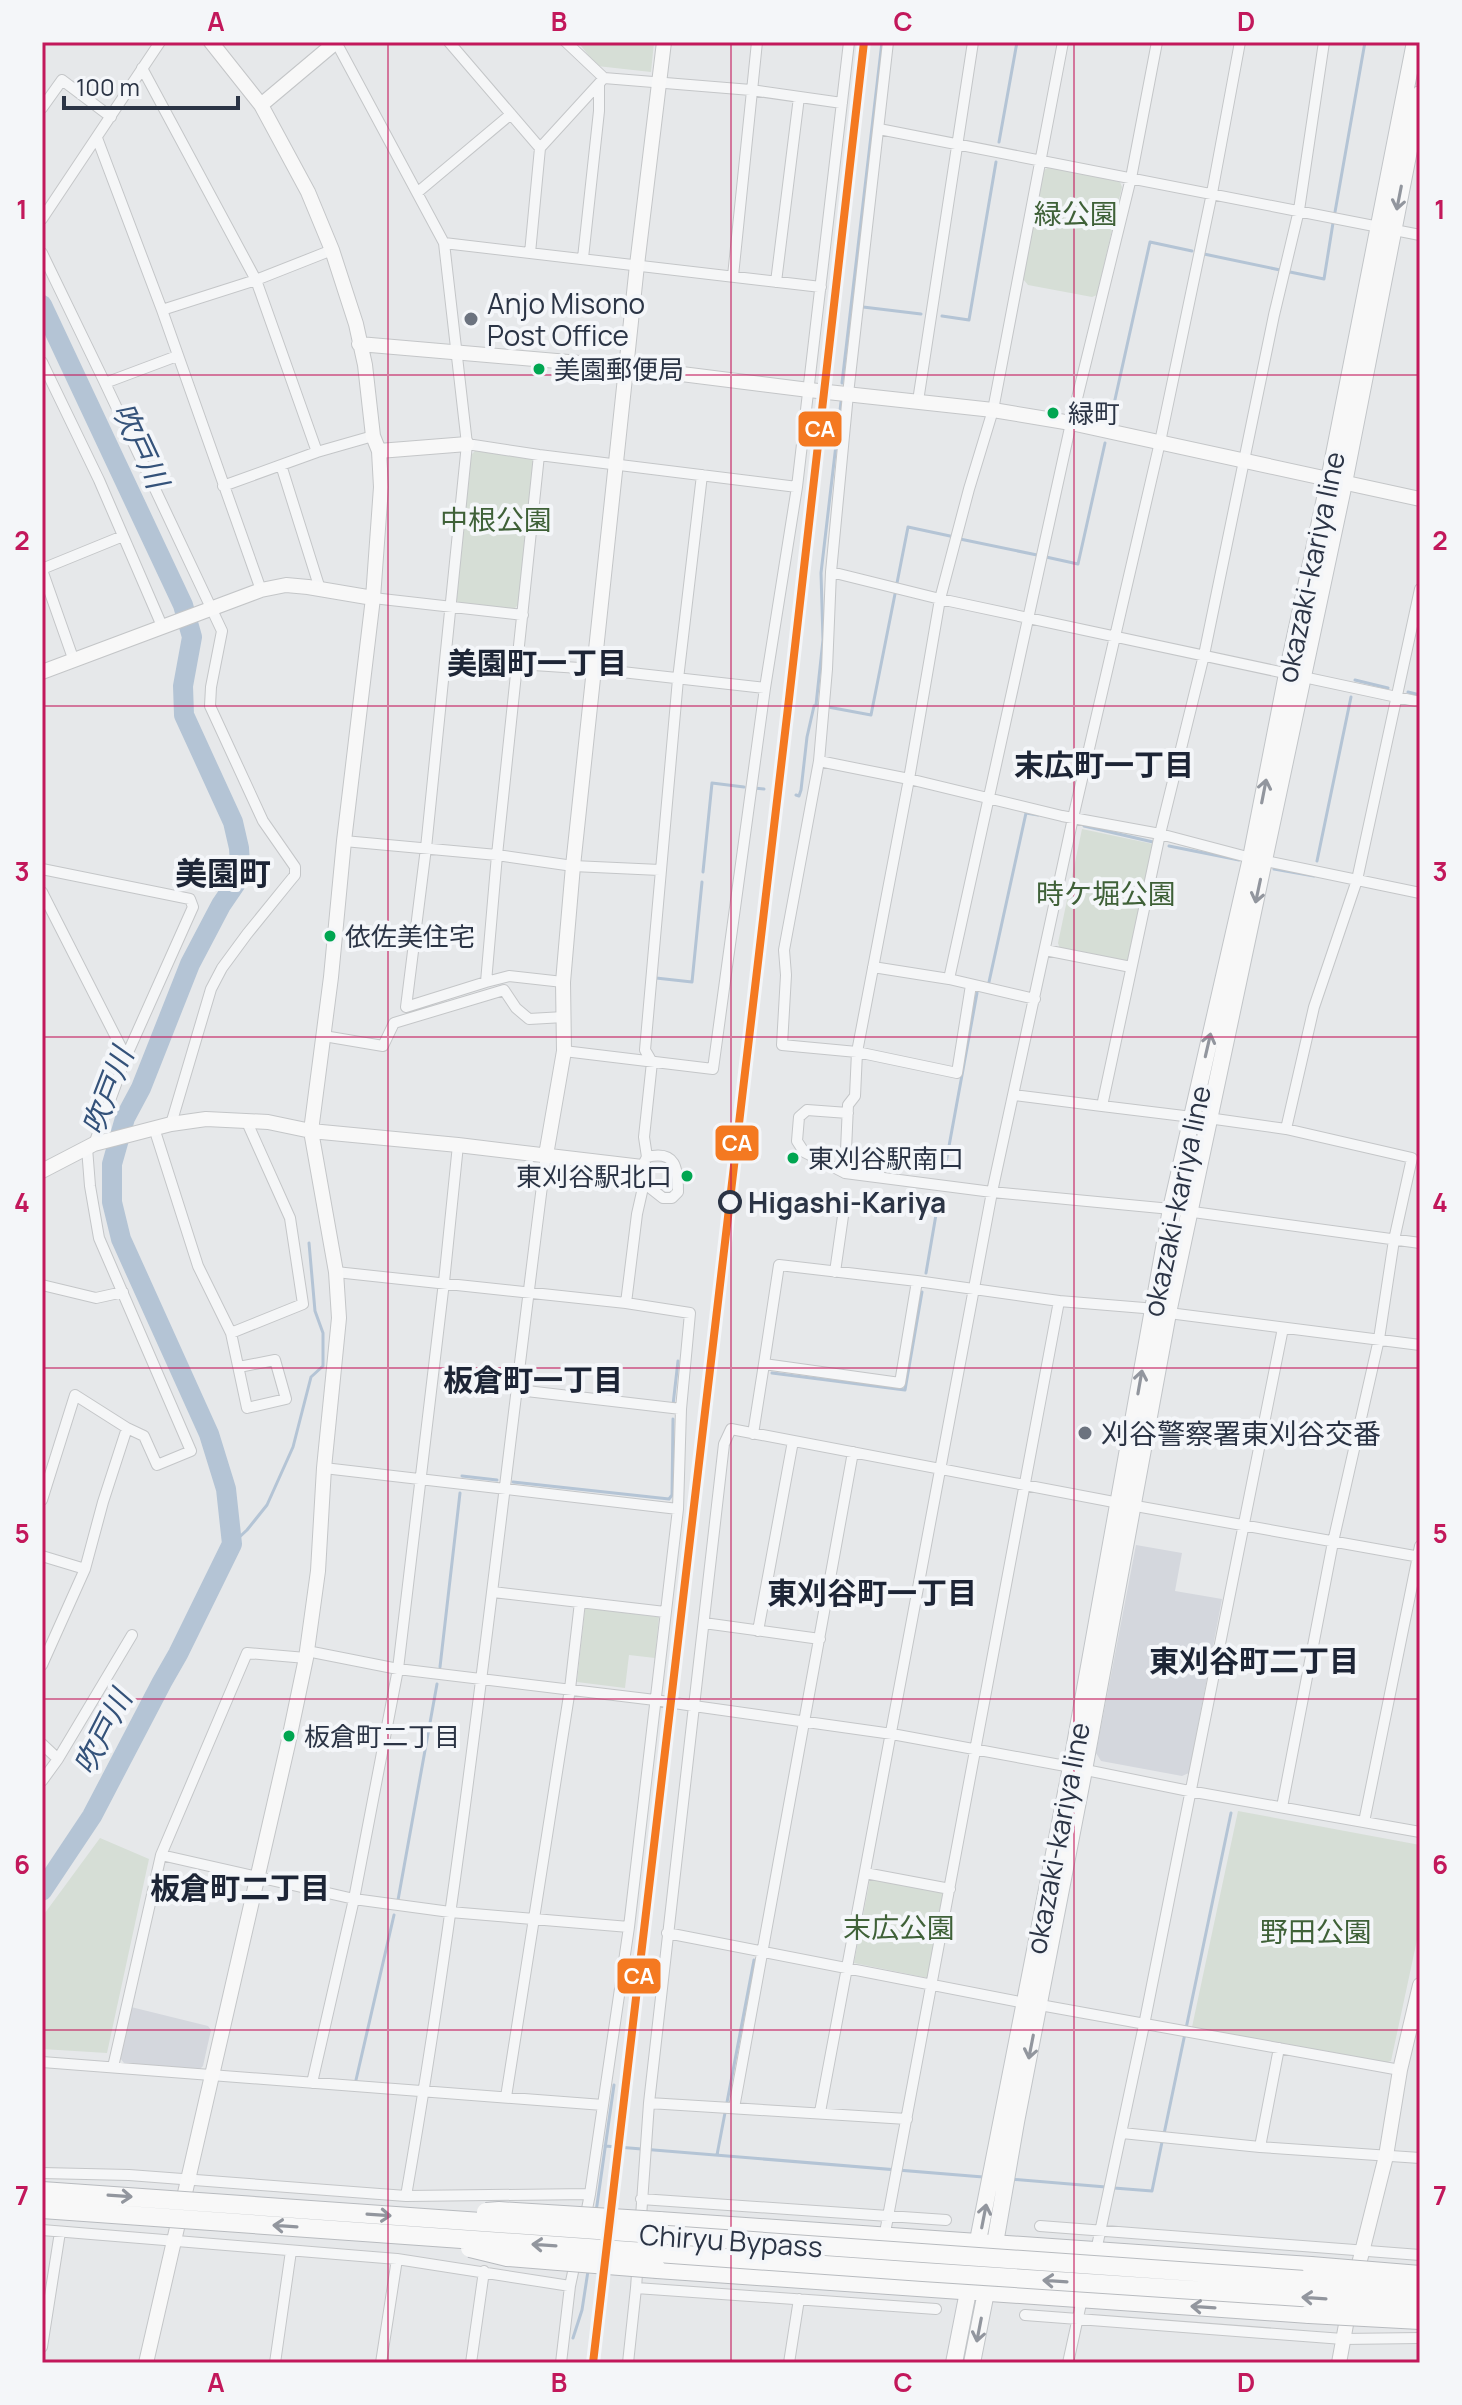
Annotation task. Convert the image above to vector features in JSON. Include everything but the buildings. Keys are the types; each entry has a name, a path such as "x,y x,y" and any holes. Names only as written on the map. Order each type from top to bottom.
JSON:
{"highway":[{"name":"Chiryu Bypass","path":"42,2191 923,2272 1420,2305"},
{"name":"Chiryu Bypass","path":"42,2209 423,2227 1420,2288"},
{"path":"423,2227 499,2211 1420,2275"},
{"path":"423,2227 507,2257 977,2292 1420,2320"}],"main road":[{"name":"okazaki-kariya line","path":"972,2363 977,2292 1126,1504 1160,1312 1171,1209 1200,1118 1258,859 1386,228 1415,42"},
{"name":"okazaki-kariya line","path":"1386,228 1420,94"},
{"name":"okazaki-kariya line","path":"1160,1312 1189,1212 1200,1118"},
{"name":"okazaki-kariya line","path":"954,2363 977,2292"}],"street":[{"path":"42,219 160,42"},
{"path":"146,2363 307,1654 318,1571 324,1468 339,1318 336,1272 311,1131 373,598 381,487 379,451 373,436 365,365 356,324 332,250 308,192 261,105 211,42"},
{"path":"261,105 336,42 444,243 467,444 426,848 406,1007 509,976 563,982"},
{"path":"449,42 540,148"},
{"path":"566,42 602,81 659,82 751,90 842,103"},
{"path":"406,2196 450,1912 482,1679 546,1155 564,1051 563,982 573,866 664,42"},
{"path":"733,276 757,42"},
{"path":"564,1051 713,1069 765,688 797,487 849,42"},
{"path":"888,42 848,394 831,572 819,761 784,950 786,975 782,1045 857,1052 957,1073 971,985"},
{"path":"918,401 973,42"},
{"path":"845,1173 848,1105 855,1096 857,1052 940,599 993,410 1063,42"},
{"path":"949,979 1071,423 1131,178 1157,42"},
{"path":"820,2112 992,1192 1073,818 1160,442 1240,42"},
{"path":"1102,1106 1160,834 1204,655 1274,315 1299,210 1324,42"},
{"path":"142,68 256,280 317,452"},
{"path":"42,108 62,80 111,117"},
{"path":"530,253 540,148 602,81"},
{"path":"583,258 602,81"},
{"path":"776,282 799,97"},
{"path":"418,192 511,114"},
{"path":"879,129 1420,235"},
{"path":"97,138 162,310 261,590"},
{"path":"444,243 821,287"},
{"path":"162,310 256,280 332,250"},
{"path":"42,253 222,631 210,706 263,821 295,867 295,875 247,934 211,989 171,1124"},
{"path":"359,344 626,367 993,410 1071,423 1420,499"},
{"path":"105,383 177,356"},
{"path":"42,362 162,626"},
{"path":"223,486 317,452 373,436"},
{"path":"379,451 467,444 797,487"},
{"path":"486,982 539,455"},
{"path":"281,465 320,589"},
{"path":"626,1303 644,1183 644,1137 652,1062 645,1050 678,679 702,475"},
{"path":"74,661 42,570 123,536"},
{"path":"831,572 940,599 1420,702"},
{"path":"42,672 261,590 286,585 523,615"},
{"path":"1286,1129 1314,1007 1357,880 1420,589"},
{"path":"518,664 595,669 765,688"},
{"path":"819,761 1420,893"},
{"path":"344,841 497,855 573,866 660,870"},
{"path":"42,869 190,899 193,907 90,1146 90,1186 99,1238 191,1451 157,1465 144,1436 75,1395 42,1500"},
{"path":"42,892 126,1057"},
{"path":"1045,950 1131,967"},
{"path":"873,967 949,979 1035,999"},
{"path":"324,1036 383,1046 394,1023 504,990 516,1008 529,1019 564,1017"},
{"path":"1014,1095 1286,1129 1412,1158 1394,1240 1379,1339 1333,1542 1282,1807"},
{"path":"848,1113 807,1110 799,1117 797,1141 804,1152 845,1173 992,1192 1171,1209 1420,1243"},
{"path":"42,1171 90,1146 171,1124 206,1119 246,1120 311,1131 546,1155 644,1162 659,1154 670,1158 676,1166 678,1192 672,1198 663,1198 644,1183"},
{"path":"231,1333 303,1304 290,1218 246,1120"},
{"path":"154,1128 198,1266 231,1333 247,1408 286,1399 275,1360 239,1367"},
{"path":"312,2083 354,1899 398,1669 458,1145"},
{"path":"835,1272 844,1209"},
{"path":"753,1434 779,1265 1059,1301 1144,1308 1420,1345"},
{"path":"336,1272 626,1303 690,1313 681,1409 678,1509 629,1927 590,2194 570,2286 561,2363"},
{"path":"764,1364 900,1383 917,1281"},
{"path":"42,1285 96,1298 123,1292"},
{"path":"884,2238 1059,1301"},
{"path":"1096,2251 1283,1328"},
{"path":"518,1390 681,1409"},
{"path":"42,1665 85,1569 127,1428"},
{"path":"628,2363 649,2103 667,1933 724,1444 731,1429 1333,1542 1419,1553 1364,1822"},
{"path":"758,1631 793,1441"},
{"path":"734,2108 853,1452"},
{"path":"324,1468 678,1509"},
{"path":"42,1556 85,1569"},
{"path":"493,1592 665,1612"},
{"path":"506,2097 570,1689 580,1602"},
{"path":"704,1623 820,1639"},
{"path":"42,1781 132,1635"},
{"path":"113,2067 161,1855 247,1653 307,1654 398,1669 655,1700 892,1734 1420,1832"},
{"path":"42,1744 58,1759"},
{"path":"161,1855 354,1899 450,1912 629,1927"},
{"path":"865,1873 950,1889"},
{"path":"667,1933 1144,2025 1400,2070"},
{"path":"1339,2363 1362,2249 1386,2156 1400,2070 1417,2013 1420,1985"},
{"path":"1260,2147 1279,2048"},
{"path":"42,2062 603,2105"},
{"path":"649,2103 907,2119"},
{"path":"1122,2133 1260,2147 1420,2158"},
{"path":"42,2173 88,2173 406,2196 590,2194"},
{"path":"641,2199 946,2220"},
{"path":"1040,2226 1420,2255"},
{"path":"42,2230 397,2259 570,2286"},
{"path":"42,2347 60,2232"},
{"path":"275,2363 291,2251"},
{"path":"381,2363 397,2259"},
{"path":"471,2363 484,2271"},
{"path":"874,2284 874,2304"},
{"path":"636,2288 936,2309"},
{"path":"789,2363 799,2299"},
{"path":"1068,2363 1082,2299"},
{"path":"1025,2315 1343,2339 1420,2338"}],"shaded area":[{"path":"1136,1545 1182,1553 1175,1591 1222,1599 1189,1773 1182,1776 1101,1761 1096,1753"},
{"path":"131,2007 208,2026 211,2030 203,2066 200,2069 124,2063 120,2058"}],"green space":[{"path":"578,42 654,42 651,72 597,66"},
{"name":"緑公園","path":"1049,167 1120,182 1122,187 1097,295 1092,297 1028,285 1023,279 1044,170"},
{"name":"中根公園","path":"475,451 531,458 534,462 519,604 514,609 458,603 456,599 471,455"},
{"name":"時ケ堀公園","path":"1082,829 1153,844 1129,960 1124,963 1060,949 1058,943"},
{"path":"585,1608 659,1617 655,1658 629,1655 625,1688 577,1682"},
{"name":"野田公園","path":"1238,1811 1420,1845 1420,1926 1391,2061 1384,2063 1192,2027"},
{"path":"100,1838 149,1859 107,2053 42,2049 42,1917"},
{"name":"末広公園","path":"870,1879 945,1892 928,1978 854,1963"}],"waterway":[{"path":"842,383 882,42"},
{"path":"999,142 1017,42"},
{"path":"1335,212 1365,42"},
{"path":"942,316 969,320 996,162"},
{"path":"1290,272 1324,279 1333,223"},
{"path":"1110,422 1150,242 1192,251"},
{"path":"1204,254 1280,270"},
{"name":"吹戸川","path":"42,305 183,605 192,637 183,686 184,715 233,822 240,864 236,883 190,964 141,1088 125,1118 112,1164 112,1202 121,1239 209,1434 226,1489 232,1544 92,1816 42,1891"},
{"path":"863,307 921,314"},
{"path":"816,705 823,640 821,573 841,402"},
{"path":"1046,557 1078,564 1105,443"},
{"path":"897,583 908,527 950,536"},
{"path":"960,539 1037,555"},
{"path":"828,707 871,715 895,594"},
{"path":"1355,680 1388,688"},
{"path":"1408,692 1420,695"},
{"path":"1317,861 1351,697"},
{"path":"796,795 799,796 801,790 807,737 814,706 817,705"},
{"path":"703,872 712,783 744,787"},
{"path":"754,788 764,789"},
{"path":"989,982 1026,813 1038,815"},
{"path":"1084,826 1153,842"},
{"path":"1169,846 1239,860"},
{"path":"1274,869 1314,876"},
{"path":"656,978 692,982 702,882"},
{"path":"945,1168 977,993"},
{"path":"926,1273 938,1203"},
{"path":"232,1544 267,1505 293,1447 311,1377 323,1366 323,1333 315,1311 309,1243"},
{"path":"772,1373 905,1390 922,1292"},
{"path":"673,1405 678,1361"},
{"path":"513,1482 669,1499 672,1495 673,1419"},
{"path":"462,1476 497,1480"},
{"path":"440,1667 460,1493"},
{"path":"398,1900 437,1684"},
{"path":"1164,2134 1231,1813"},
{"path":"356,2080 394,1915"},
{"path":"717,2155 754,1960"},
{"path":"596,2212 614,2085"},
{"path":"1114,2188 1152,2191 1162,2142"},
{"path":"605,2146 983,2177"},
{"path":"1010,2179 1106,2187"},
{"path":"573,2338 582,2310 588,2271"}],"transit line":[{"name":"CA","path":"593,2363 864,42"}],"place":[{"name":"Anjo Misono Post Office","path":"471,319"},
{"name":"美園郵便局","path":"539,369"},
{"name":"緑町","path":"1053,413"},
{"name":"依佐美住宅","path":"330,936"},
{"name":"東刈谷駅南口","path":"793,1158"},
{"name":"東刈谷駅北口","path":"687,1176"},
{"name":"Higashi-Kariya","path":"730,1202"},
{"name":"刈谷警察署東刈谷交番","path":"1085,1433"},
{"name":"板倉町二丁目","path":"289,1736"}],"district":[{"name":"美園町一丁目","path":"537,662"},
{"name":"末広町一丁目","path":"1104,764"},
{"name":"美園町","path":"223,873"},
{"name":"板倉町一丁目","path":"533,1379"},
{"name":"東刈谷町一丁目","path":"872,1592"},
{"name":"東刈谷町二丁目","path":"1254,1660"},
{"name":"板倉町二丁目","path":"240,1887"}]}
